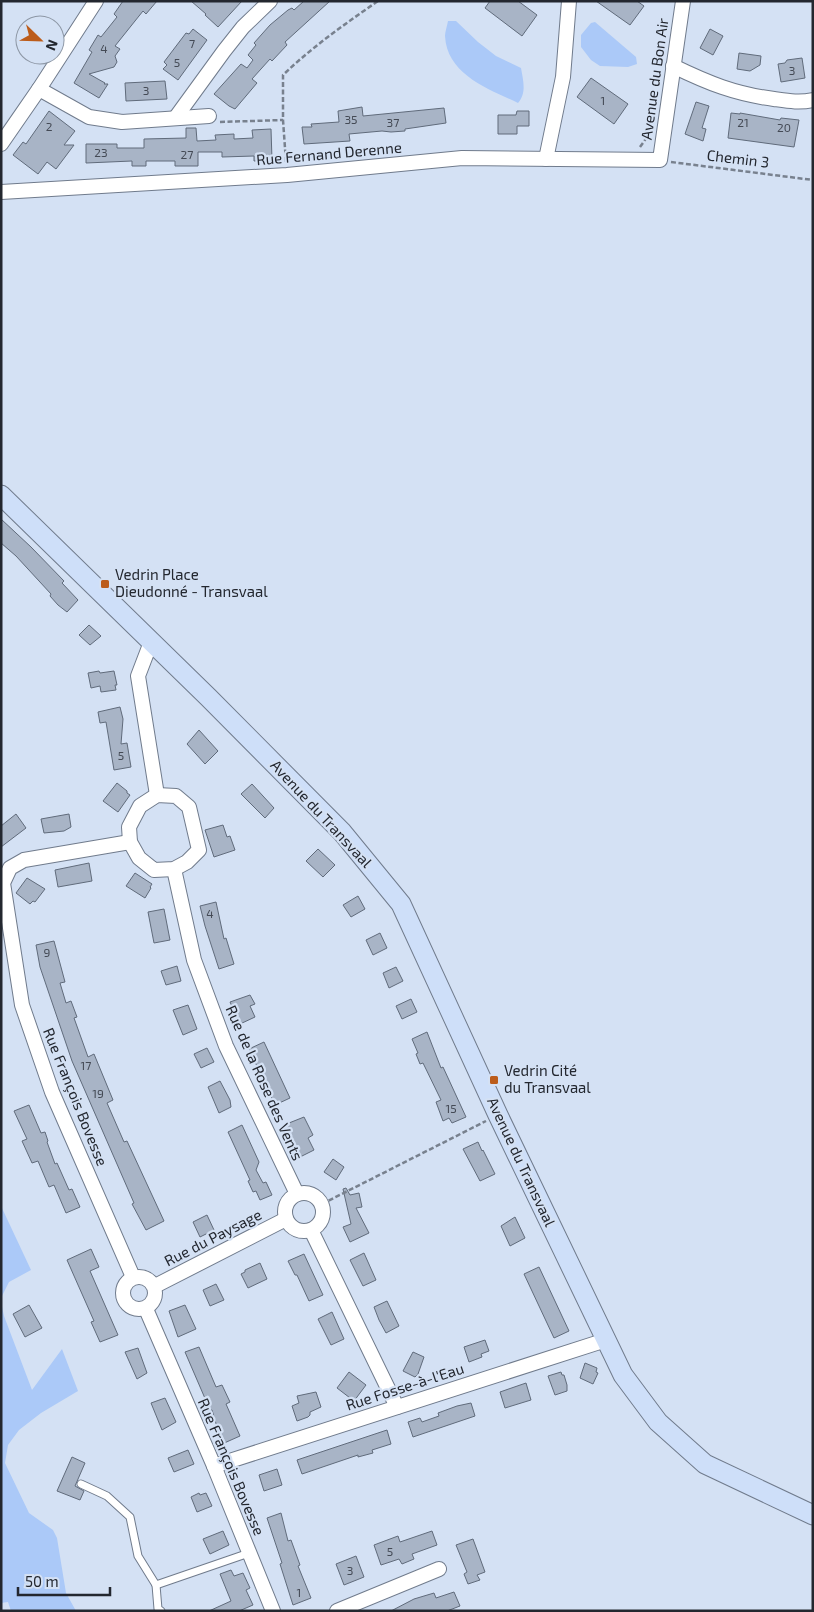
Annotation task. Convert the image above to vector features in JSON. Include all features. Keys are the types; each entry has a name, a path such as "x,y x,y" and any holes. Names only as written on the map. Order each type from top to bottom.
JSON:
{"street":[{"path":"1,144 96,1"},
{"path":"176,118 243,27 270,1"},
{"path":"546,158 563,77 569,1"},
{"name":"Avenue du Bon Air","path":"660,160 683,1"},
{"path":"673,66 713,85 751,96 800,103 813,100"},
{"path":"39,89 89,117 122,122 209,116"},
{"name":"Rue Fernand Derenne","path":"1,192 287,174 462,158 660,160"},
{"name":"Avenue du Transvaal","path":"1,495 208,697 342,832 401,904 498,1115 623,1375 658,1422 705,1464 813,1515"},
{"path":"151,642 138,676 157,795"},
{"path":"157,795 176,796 189,807 199,850 187,862 174,869 154,870 139,858 130,842 129,827 140,806 157,795"},
{"name":"Rue François Bovesse","path":"130,842 24,860 10,868 3,883 22,1005 52,1092 133,1277"},
{"name":"Rue de la Rose des Vents","path":"174,869 194,960 223,1038 296,1194"},
{"path":"296,1194 312,1194 322,1204 322,1220 311,1230 296,1230 286,1219 286,1204 296,1194"},
{"name":"Rue du Paysage","path":"155,1286 286,1219"},
{"path":"311,1230 397,1407"},
{"path":"133,1277 146,1277 155,1286 155,1300 146,1309 133,1309 123,1300 123,1286 133,1277"},
{"name":"Rue François Bovesse","path":"146,1309 214,1466 273,1611"},
{"name":"Rue Fosse-à-l'Eau","path":"214,1466 606,1340"},
{"path":"337,1611 439,1569"}],"lane":[{"path":"81,1484 107,1496 130,1517 138,1556 156,1585 158,1609 161,1611"},
{"path":"156,1585 250,1553"}],"path":[{"path":"287,174 283,120 283,75 301,57 326,37 378,1"},
{"path":"209,116 210,123 283,120"},
{"name":"Chemin 3","path":"660,160 813,180"},
{"path":"322,1204 498,1115"}],"shaded area":[{"path":"448,21 456,21 496,56 521,68 523,95 518,103 483,86 461,71 453,61 448,50 445,36"},
{"path":"595,22 636,57 637,64 628,67 600,66 591,60 581,47 581,35 591,23"},
{"path":"1,1206 31,1270 9,1282 1,1298"},
{"path":"1,1302 4,1316 32,1390 62,1349 78,1391 41,1413 19,1430 8,1445 5,1463 29,1513 53,1530 57,1538 66,1593 76,1611 11,1611 8,1602 1,1603"}],"building":[{"path":"123,1 157,1 146,14 143,11 115,46 120,49 115,56 117,62 114,67 89,74 104,84 108,84 99,98 74,83 92,52 89,50 98,35 101,37 117,17 114,14"},
{"path":"191,1 242,1 218,27"},
{"path":"304,1 330,1 285,42 287,45 272,61 270,59 252,79 257,83 235,109 214,94 241,64 247,68 253,60 248,55 256,45 254,43 270,25 288,10 292,8 294,10"},
{"path":"490,1 518,1 537,15 522,36 485,8"},
{"path":"596,1 637,1 644,6 630,25"},
{"path":"193,29 207,40 178,80 163,69 167,65 164,62 186,33 189,34"},
{"path":"710,29 723,36 713,55 700,48"},
{"path":"739,53 761,56 760,65 750,71 737,69"},
{"path":"802,58 805,78 781,82 778,64 785,63 787,60"},
{"path":"591,78 628,104 614,124 577,97"},
{"path":"165,81 167,99 126,101 125,83"},
{"path":"696,102 709,106 702,128 706,129 703,141 685,134"},
{"path":"362,107 363,116 444,108 446,123 405,129 405,131 349,134 350,141 304,144 302,127 312,127 311,124 339,122 338,111"},
{"path":"49,111 75,131 64,145 74,145 56,169 47,162 38,174 13,155 23,142 26,144"},
{"path":"517,111 529,111 529,126 517,126 517,134 498,134 498,115 516,115"},
{"path":"731,113 780,120 781,118 799,120 794,147 728,138"},
{"path":"186,128 196,128 197,141 216,140 215,135 234,134 234,139 253,138 252,130 271,129 272,160 254,161 254,156 222,157 222,152 198,152 198,166 175,166 175,161 146,161 146,166 132,166 132,161 86,163 86,144 117,144 117,148 144,148 144,139 186,138"},
{"path":"1,519 64,581 62,583 78,600 67,612 58,605 50,596 51,594 16,556 1,543"},
{"path":"89,625 101,636 90,645 79,635"},
{"path":"99,671 100,673 114,671 117,685 115,685 116,690 101,692 100,686 91,688 88,673"},
{"path":"120,707 123,719 121,744 127,743 131,767 114,770 106,722 100,723 98,712"},
{"path":"199,730 218,751 205,764 187,744"},
{"path":"117,783 130,795 118,812 103,801"},
{"path":"252,784 274,808 265,818 241,794"},
{"path":"16,814 26,828 1,847 1,826"},
{"path":"69,814 71,827 64,831 44,833 41,819"},
{"path":"223,825 227,837 230,836 235,850 214,857 205,830"},
{"path":"318,849 335,865 323,877 306,861"},
{"path":"89,863 92,881 58,887 55,870"},
{"path":"135,873 152,884 145,898 126,886"},
{"path":"27,878 45,889 35,902 33,901 30,904 16,893"},
{"path":"358,896 365,909 351,917 343,905"},
{"path":"216,902 224,939 226,938 234,964 219,969 200,906"},
{"path":"164,909 170,940 154,943 148,912"},
{"path":"380,933 387,948 373,955 366,940"},
{"path":"54,941 65,982 60,983 66,1003 71,1001 77,1017 74,1018 88,1057 94,1054 113,1100 107,1103 124,1142 127,1141 164,1221 146,1230 132,1204 134,1203 72,1061 40,967 36,945"},
{"path":"177,966 181,981 166,985 161,971"},
{"path":"396,967 403,981 389,988 383,973"},
{"path":"250,995 255,1004 250,1006 255,1017 240,1024 230,1002"},
{"path":"411,999 417,1012 402,1019 396,1006"},
{"path":"188,1005 197,1029 183,1035 173,1010"},
{"path":"427,1032 441,1068 443,1067 466,1117 452,1123 449,1118 443,1121 436,1102 441,1100 423,1063 420,1064 416,1054 418,1053 412,1039"},
{"path":"264,1042 290,1098 275,1105 249,1049"},
{"path":"207,1048 214,1062 201,1068 194,1054"},
{"path":"220,1081 230,1100 231,1107 219,1113 208,1087"},
{"path":"29,1105 41,1133 45,1132 55,1164 57,1163 69,1190 72,1189 80,1207 66,1213 54,1185 49,1187 38,1161 32,1163 22,1141 27,1139 14,1111"},
{"path":"304,1117 313,1135 308,1138 314,1150 300,1157 284,1125"},
{"path":"242,1125 259,1162 256,1170 263,1183 266,1182 272,1195 260,1200 256,1191 253,1192 248,1181 250,1180 228,1132"},
{"path":"478,1142 495,1174 480,1181 463,1149"},
{"path":"333,1159 344,1167 336,1180 324,1172"},
{"path":"346,1188 350,1195 359,1193 362,1207 356,1208 369,1233 350,1242 343,1227 351,1224 343,1189"},
{"path":"207,1215 214,1230 200,1237 193,1222"},
{"path":"515,1217 525,1238 510,1246 501,1226"},
{"path":"91,1249 99,1267 90,1271 118,1335 100,1342 91,1322 94,1321 67,1260"},
{"path":"364,1253 376,1280 363,1286 350,1260"},
{"path":"304,1254 323,1295 309,1301 288,1261"},
{"path":"260,1263 267,1279 248,1288 241,1274"},
{"path":"539,1267 569,1331 554,1338 524,1274"},
{"path":"216,1284 224,1300 210,1306 203,1290"},
{"path":"387,1301 399,1326 386,1333 374,1307"},
{"path":"29,1305 42,1328 25,1337 13,1314"},
{"path":"185,1305 196,1329 178,1337 169,1311"},
{"path":"332,1312 344,1339 331,1345 318,1319"},
{"path":"485,1340 489,1351 481,1354 482,1357 469,1362 464,1347"},
{"path":"199,1347 216,1387 222,1385 230,1402 226,1404 240,1436 222,1444 212,1410 210,1410 185,1352"},
{"path":"138,1348 147,1373 137,1379 125,1352"},
{"path":"413,1352 424,1357 418,1374 415,1377 403,1371"},
{"path":"585,1363 597,1368 596,1372 598,1373 593,1384 580,1378"},
{"path":"349,1372 366,1385 354,1401 337,1388"},
{"path":"561,1372 564,1375 567,1391 555,1395 548,1376"},
{"path":"526,1383 531,1400 505,1408 500,1392"},
{"path":"316,1392 321,1407 310,1412 308,1417 297,1421 292,1406 299,1403 297,1396"},
{"path":"165,1398 176,1422 162,1430 151,1403"},
{"path":"471,1403 475,1416 413,1437 408,1422 420,1418 422,1422 439,1416 438,1413"},
{"path":"387,1430 391,1444 372,1450 373,1453 358,1457 358,1455 302,1474 297,1460"},
{"path":"188,1450 194,1464 174,1472 168,1458"},
{"path":"72,1457 85,1463 75,1486 84,1491 80,1500 57,1491"},
{"path":"277,1469 282,1485 264,1491 259,1475"},
{"path":"199,1493 200,1495 206,1493 212,1506 197,1512 191,1497"},
{"path":"281,1513 288,1541 291,1540 300,1565 298,1566 311,1598 293,1605 267,1518"},
{"path":"223,1531 229,1545 210,1554 203,1539"},
{"path":"432,1531 437,1545 412,1554 414,1559 402,1564 399,1559 381,1565 374,1545 398,1536 400,1542"},
{"path":"473,1539 485,1572 477,1575 480,1580 468,1584 464,1574 467,1572 456,1545"},
{"path":"356,1556 364,1577 344,1585 336,1564"},
{"path":"231,1570 234,1576 243,1573 250,1588 246,1590 253,1605 239,1611 209,1611 231,1601 220,1574"},
{"path":"454,1592 460,1606 447,1611 391,1611 414,1599 434,1593 436,1598"}],"place":[{"name":"Vedrin Place Dieudonné - Transvaal","path":"105,584"},
{"name":"Vedrin Cité du Transvaal","path":"494,1080"}]}
